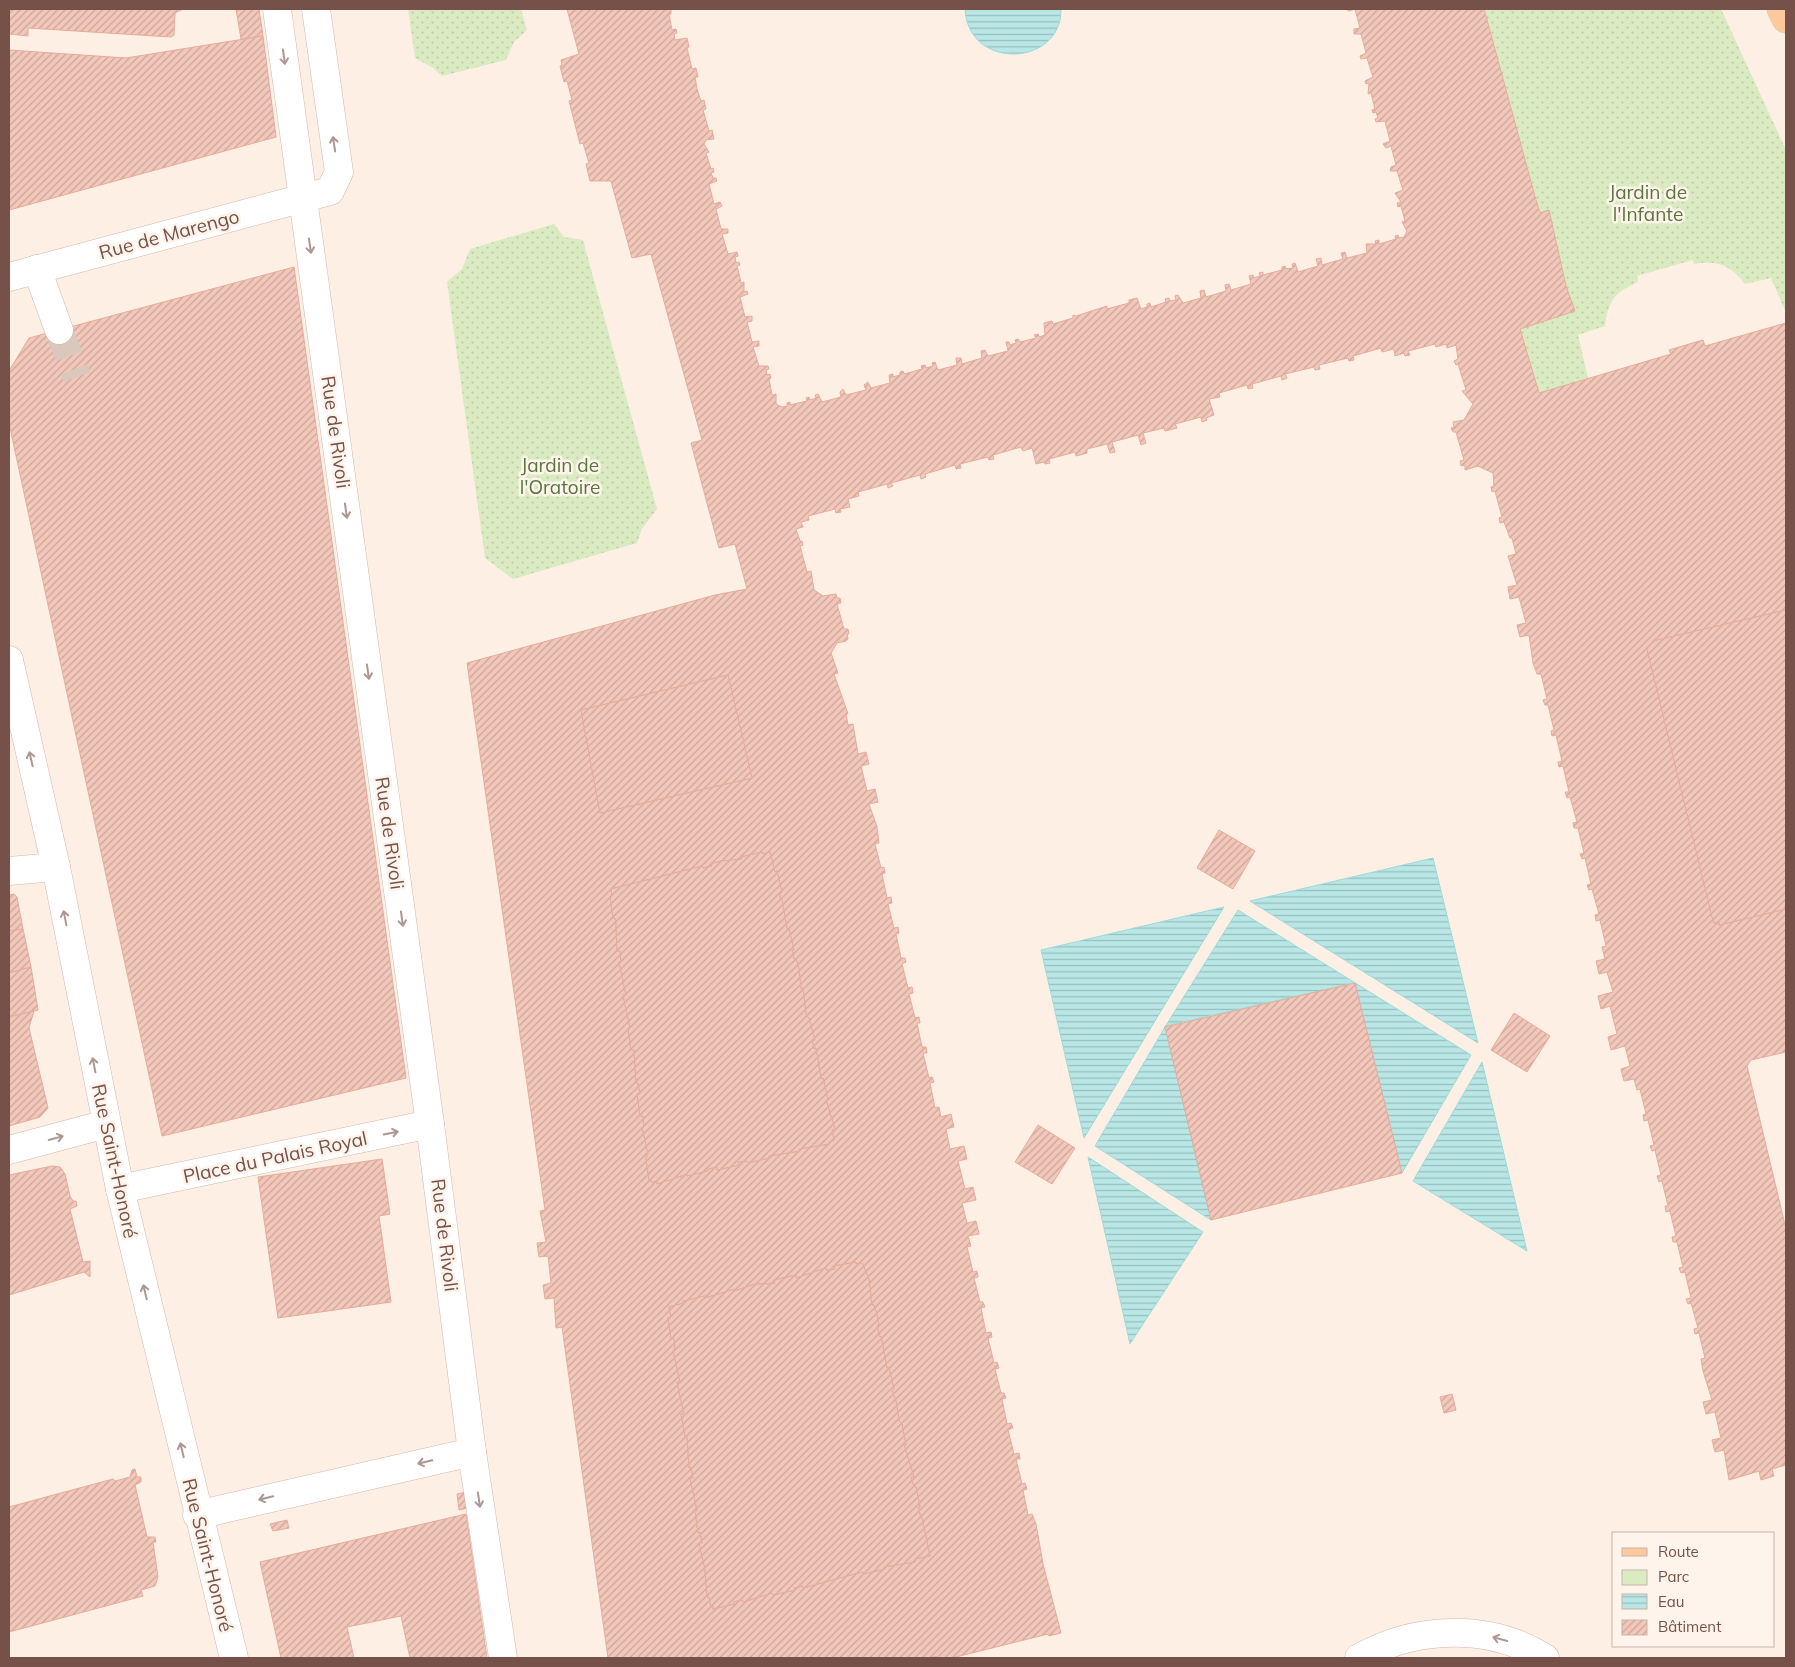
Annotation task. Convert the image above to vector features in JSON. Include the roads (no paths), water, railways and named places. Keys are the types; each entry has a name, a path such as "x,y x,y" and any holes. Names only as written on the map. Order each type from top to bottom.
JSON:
{"main road":[{"path":"1781,9 1786,19"}],"street":[{"name":"Rue de Rivoli","path":"277,9 430,1124 472,1452 503,1658"},
{"name":"Rue de Marengo","path":"9,277 330,191 339,172 316,9"},
{"path":"37,270 59,330"},
{"name":"Rue Saint-Honoré","path":"9,660 56,867 120,1189 197,1515 234,1658"},
{"path":"9,871 56,867"},
{"path":"9,1150 106,1124"},
{"name":"Place du Palais Royal","path":"120,1189 430,1124"},
{"path":"197,1515 472,1452"},
{"path":"1360,1658 1390,1644 1420,1635 1452,1632 1483,1635 1514,1643 1545,1658"}],"water":[{"path":"965,9 1061,9 1057,28 1047,42 1032,51 1014,54 997,52 981,43 970,29"},
{"path":"1433,858 1478,1043 1250,901"},
{"path":"1224,907 1084,1138 1041,950"},
{"path":"1238,910 1471,1055 1402,1173 1355,983 1166,1026"},
{"path":"1165,1027 1211,1220 1095,1146"},
{"path":"1482,1062 1527,1251 1413,1181"},
{"path":"1088,1157 1203,1232 1130,1344"}],"tunnel":[{"path":"59,330 77,377"}],"park label":[{"name":"Jardin de l'Infante","path":"1648,203"},
{"name":"Jardin de l'Oratoire","path":"560,476"}]}
